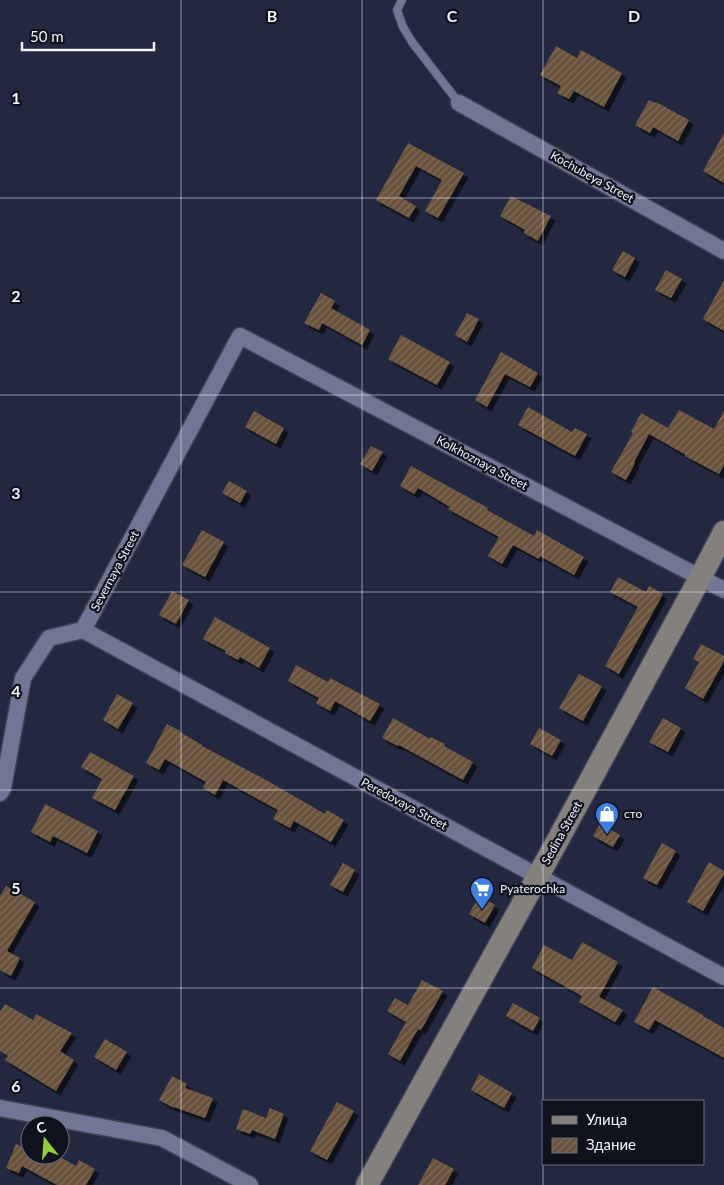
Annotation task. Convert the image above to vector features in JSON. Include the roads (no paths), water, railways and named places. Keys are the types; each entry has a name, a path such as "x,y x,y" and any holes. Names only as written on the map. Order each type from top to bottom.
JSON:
{"main road":[{"name":"Sedina Street","path":"367,1185 538,876 724,532"}],"street":[{"name":"Kochubeya Street","path":"459,103 724,251"},
{"name":"Kolkhoznaya Street","path":"240,336 724,590"},
{"name":"Severnaya Street","path":"83,630 240,336"},
{"path":"1,789 23,678 49,638 83,630"},
{"name":"Peredovaya Street","path":"83,630 724,977"},
{"path":"0,1108 162,1138 250,1185"}],"lane":[{"path":"402,0 397,10 403,27 412,42 459,103"}],"place":[{"name":"сто","path":"607,835"},
{"name":"Pyaterochka","path":"482,910"}]}
